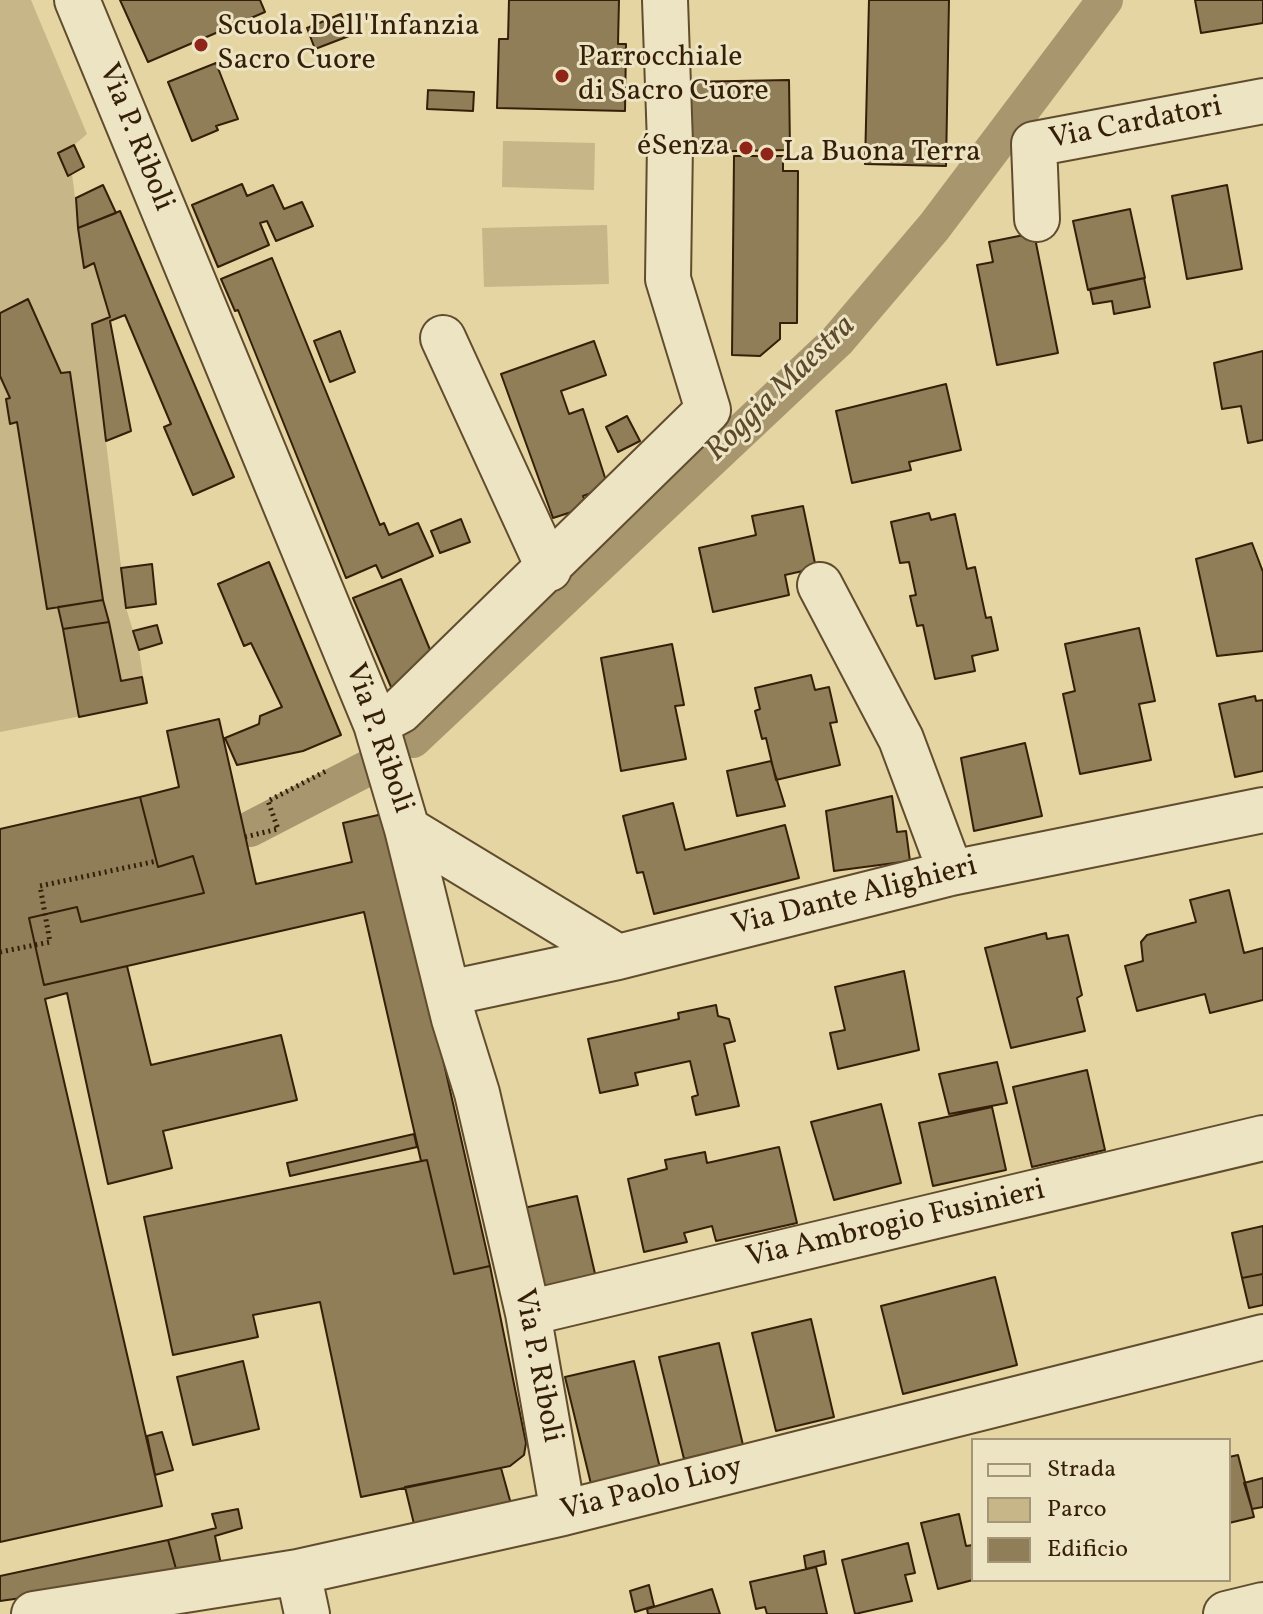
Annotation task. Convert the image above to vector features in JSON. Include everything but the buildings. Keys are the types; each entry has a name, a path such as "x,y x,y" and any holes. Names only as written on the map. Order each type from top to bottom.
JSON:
{"street":[{"name":"Via P. Riboli","path":"77,0 376,724 477,1093 528,1313 563,1513"},
{"path":"376,724 400,711 549,569 708,410 668,279 670,143 665,0"},
{"name":"Via Cardatori","path":"1037,219 1034,144 1263,101"},
{"path":"443,338 549,569"},
{"path":"820,585 901,739 951,873"},
{"name":"Via Dante Alighieri","path":"449,993 618,957 951,873 1263,810"},
{"path":"407,829 618,957"},
{"name":"Via Ambrogio Fusinieri","path":"528,1313 1263,1138"},
{"name":"Via Paolo Lioy","path":"34,1614 298,1572 563,1513 1263,1337"},
{"path":"298,1572 307,1614"},
{"path":"1226,1614 1263,1605"}],"path":[{"path":"245,837 278,829 268,801 326,771"},
{"path":"0,952 50,942 40,886 157,861"}],"green space":[{"path":"0,0 31,0 87,134 74,145 84,167 72,174 84,267 94,263 110,317 92,325 126,608 139,650 147,703 0,732"},
{"path":"503,141 595,143 594,190 502,187"},
{"path":"607,225 609,284 484,287 482,228"}],"waterway":[{"name":"Roggia Maestra","path":"413,740 837,341 934,227 1105,0"},
{"name":"Roggia Maestra","path":"250,829 366,769"}],"place":[{"name":"Scuola Dell'Infanzia Sacro Cuore","path":"201,45"},
{"name":"Parrocchiale di Sacro Cuore","path":"562,76"},
{"name":"éSenza","path":"746,148"},
{"name":"La Buona Terra","path":"767,154"}]}
